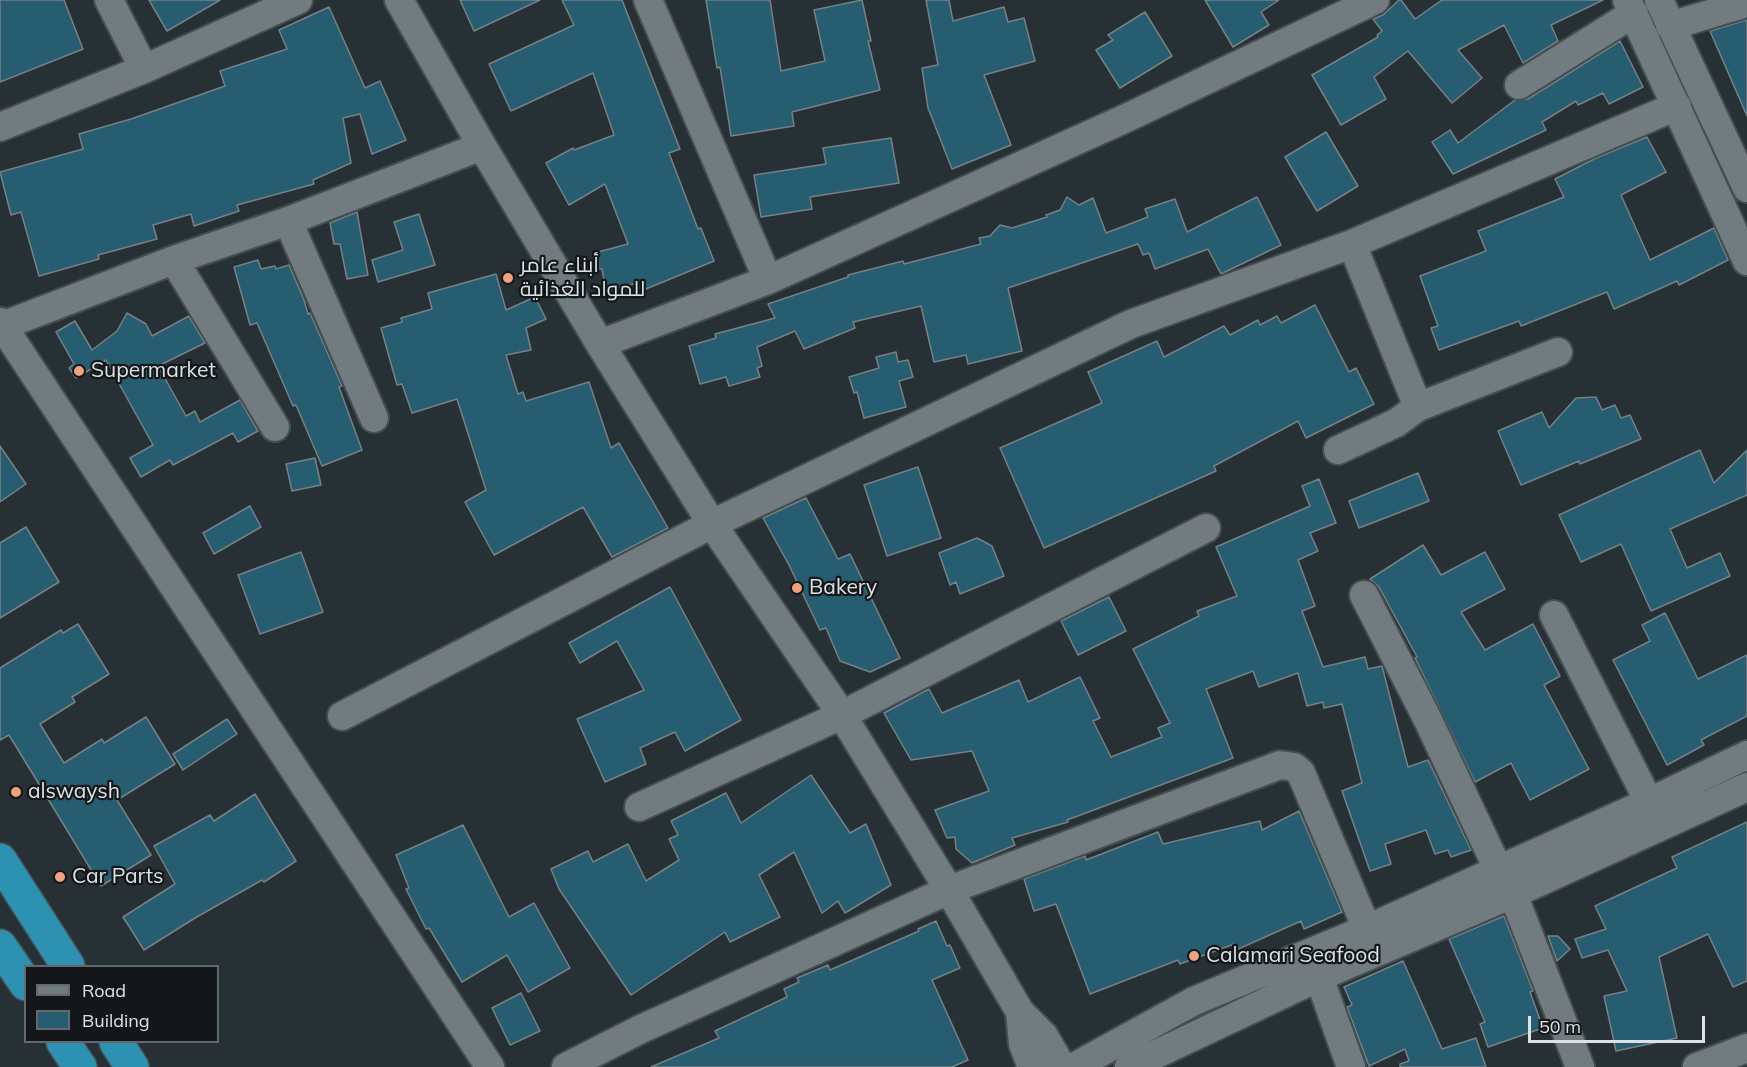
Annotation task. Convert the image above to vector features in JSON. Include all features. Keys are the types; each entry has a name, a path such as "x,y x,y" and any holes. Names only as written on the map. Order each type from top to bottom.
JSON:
{"highway":[{"path":"0,860 67,965"},
{"path":"0,946 24,981"},
{"path":"64,1043 80,1067"},
{"path":"117,1043 132,1067"}],"street":[{"path":"109,0 144,69"},
{"path":"0,127 144,69 298,0"},
{"path":"399,0 482,146 600,344 712,524 842,715 949,890 1020,1012 1044,1036 1062,1067"},
{"path":"648,0 768,280"},
{"path":"600,344 768,280 1122,120 1374,0"},
{"path":"1659,0 1747,188"},
{"path":"1670,26 1747,3"},
{"path":"1519,85 1630,7 1747,261"},
{"path":"342,716 712,524 1131,324 1352,244 1677,106"},
{"path":"482,146 288,220 1,324 490,1067"},
{"path":"288,220 374,418"},
{"path":"1352,244 1418,407"},
{"path":"174,260 275,427"},
{"path":"1338,450 1396,423 1418,407 1558,352"},
{"path":"639,807 842,715 1206,528"},
{"path":"1364,595 1428,720 1498,869"},
{"path":"1554,615 1649,802"},
{"path":"1074,1067 1194,1001 1367,929 1649,802 1747,755"},
{"path":"566,1067 640,1029 949,890 1280,765 1294,767 1302,773 1367,929"},
{"path":"1129,1067 1319,976 1513,894 1747,788"},
{"path":"1513,894 1580,1067"},
{"path":"1319,976 1351,1067"},
{"path":"1020,1012 1023,1044 1032,1067"},
{"path":"1697,1067 1747,1048"}],"building":[{"path":"0,0 64,0 83,49 0,82"},
{"path":"149,0 220,0 167,31"},
{"path":"460,0 540,0 474,31"},
{"path":"562,0 622,0 680,149 669,153 698,229 701,228 714,261 641,291 637,283 606,291 602,269 599,269 598,252 628,244 605,184 569,205 546,163 573,148 574,150 614,135 593,73 511,111 489,64 574,25"},
{"path":"706,0 770,0 781,71 825,61 814,10 862,0 871,41 868,41 880,90 792,112 794,126 731,136"},
{"path":"926,0 949,0 953,21 1004,7 1008,22 1024,18 1035,61 984,75 1011,145 952,169 928,108 922,68 938,65"},
{"path":"1205,0 1279,0 1261,12 1269,25 1233,47"},
{"path":"1399,0 1415,19 1442,0 1603,0 1551,25 1558,41 1523,63 1504,25 1458,50 1482,78 1452,103 1408,51 1374,77 1386,99 1341,125 1312,75 1378,37 1377,35 1382,31 1373,19 1383,15"},
{"path":"329,7 365,88 380,81 406,140 372,154 360,114 343,118 351,163 313,180 314,184 237,205 239,211 194,226 191,214 153,225 157,239 98,255 99,259 39,276 21,212 11,215 0,172 83,149 79,134 131,119 225,86 220,71 287,49 279,30"},
{"path":"1145,12 1172,56 1120,88 1096,50 1113,40 1108,35"},
{"path":"1747,20 1747,116 1710,31"},
{"path":"1620,41 1643,87 1609,104 1603,93 1578,105 1576,101 1542,122 1546,130 1453,174 1432,142 1450,130 1458,143 1515,100 1528,99"},
{"path":"1326,132 1358,186 1317,211 1285,157"},
{"path":"1647,137 1666,172 1621,195 1650,260 1714,228 1728,260 1679,285 1677,281 1614,309 1607,292 1521,326 1519,321 1439,350 1431,328 1438,326 1420,276 1486,251 1478,231 1564,197 1555,179 1596,158"},
{"path":"891,138 899,183 810,197 812,209 761,217 754,175 826,164 823,148"},
{"path":"1067,197 1079,205 1093,198 1106,233 1148,217 1145,209 1175,199 1187,232 1257,197 1281,245 1221,274 1208,249 1155,269 1149,253 1143,255 1138,244 1008,288 1022,351 968,364 966,355 934,362 921,306 853,322 855,328 804,349 795,331 757,347 762,366 757,368 760,377 729,386 726,377 700,384 689,346 716,338 715,334 775,318 768,304 848,277 848,275 903,261 904,264 981,244 979,238 990,236 1000,225 1012,228 1047,217 1046,215 1060,210"},
{"path":"357,212 368,275 347,279 340,244 334,244 330,223"},
{"path":"419,214 435,265 378,282 372,260 403,250 394,222"},
{"path":"258,260 261,269 275,266 276,269 289,265 308,314 310,313 342,386 339,387 362,450 322,466 257,323 250,325 234,267"},
{"path":"496,274 506,310 535,297 546,319 526,328 531,350 506,355 518,394 523,392 526,401 589,382 611,448 619,443 668,528 612,557 583,507 494,555 465,502 486,490 457,399 412,413 402,384 397,385 381,328 402,322 401,318 432,309 428,293"},
{"path":"1315,305 1349,372 1356,368 1374,404 1306,438 1298,421 1214,466 1216,471 1044,548 1000,448 1102,403 1088,372 1157,341 1164,357 1224,326 1230,335 1258,320 1260,325 1277,316 1281,323"},
{"path":"127,313 146,324 152,336 189,316 205,343 158,366 186,416 195,411 200,422 240,400 258,431 238,442 233,433 173,465 170,460 141,477 130,458 153,445 106,360 76,378 69,368 74,364 56,332 75,321 92,350 117,331"},
{"path":"896,352 898,362 908,360 913,377 899,381 906,407 864,418 857,392 854,393 849,377 879,368 876,357"},
{"path":"1596,397 1602,410 1615,405 1621,418 1630,415 1641,439 1521,485 1498,431 1542,412 1549,428 1576,398"},
{"path":"0,446 26,484 0,502"},
{"path":"1700,450 1714,483 1747,450 1747,495 1670,529 1687,568 1720,553 1730,576 1651,611 1621,544 1581,562 1559,515"},
{"path":"315,458 321,485 292,491 286,464"},
{"path":"918,467 941,538 887,556 864,485"},
{"path":"1418,473 1429,501 1359,528 1349,501"},
{"path":"1319,479 1336,523 1310,533 1318,551 1298,560 1315,606 1302,611 1323,667 1365,657 1368,669 1382,666 1408,767 1428,760 1471,850 1451,857 1448,850 1435,854 1426,830 1385,844 1391,864 1370,871 1342,791 1362,783 1342,704 1324,708 1323,702 1307,706 1298,673 1259,687 1253,671 1206,689 1233,758 1067,820 1068,822 1012,838 1015,845 972,863 956,849 955,837 947,838 935,810 989,791 972,751 911,760 884,713 929,689 942,713 1019,680 1028,702 1080,677 1100,718 1093,721 1111,757 1162,737 1158,728 1170,723 1133,649 1199,616 1197,611 1237,596 1216,547 1310,506 1302,486"},
{"path":"806,498 838,559 850,554 900,658 870,672 840,661 826,628 820,630 789,565 763,518"},
{"path":"250,506 261,527 214,554 203,533"},
{"path":"26,527 59,582 0,618 0,543"},
{"path":"977,538 992,546 1004,576 960,594 956,582 950,585 939,553"},
{"path":"1423,545 1441,575 1485,552 1505,589 1461,612 1485,650 1533,624 1560,676 1544,685 1589,769 1530,800 1511,763 1475,782 1415,658 1417,657 1379,587 1370,579"},
{"path":"301,552 323,612 260,634 238,575"},
{"path":"670,587 741,720 685,751 675,732 640,748 646,764 605,782 577,719 644,690 617,641 580,663 569,643"},
{"path":"1109,597 1126,631 1078,655 1061,621"},
{"path":"1665,613 1698,679 1747,655 1747,716 1701,740 1704,745 1667,765 1613,660 1650,641 1642,625"},
{"path":"78,624 109,674 72,697 75,702 40,724 64,763 102,739 104,743 146,717 175,764 117,800 151,855 101,886 9,735 0,740 0,668 61,630 63,633"},
{"path":"227,719 237,734 183,770 173,754"},
{"path":"811,775 850,833 866,824 891,885 845,913 838,901 822,913 794,852 759,875 780,917 730,942 725,932 631,995 559,889 551,869 588,851 593,862 628,844 646,881 679,860 669,839 678,835 671,821 726,793 741,823"},
{"path":"255,794 296,861 264,882 262,880 144,950 123,917 175,884 154,846 210,815 214,821"},
{"path":"1299,811 1342,912 1304,929 1301,921 1236,950 1234,944 1180,964 1178,960 1090,994 1056,904 1034,911 1024,879 1085,856 1086,860 1158,832 1163,844 1260,821 1262,830"},
{"path":"1747,822 1747,981 1733,987 1708,934 1659,957 1677,1038 1616,1051 1604,996 1627,991 1608,950 1582,958 1575,939 1606,929 1595,906 1677,868 1672,857"},
{"path":"463,825 509,917 534,903 570,968 528,992 507,955 462,982 429,928 426,929 406,889 409,888 396,855"},
{"path":"1504,916 1533,991 1530,992 1543,1028 1488,1047 1480,1024 1485,1022 1449,939"},
{"path":"936,921 960,968 932,980 968,1060 952,1067 651,1067 719,1038 715,1031 787,997 784,989 799,982 797,978 828,965 830,970 919,931 918,929"},
{"path":"1548,936 1558,936 1570,949 1557,961"},
{"path":"1403,961 1442,1049 1476,1038 1486,1067 1400,1067 1400,1064 1409,1061 1405,1049 1369,1066 1347,1007 1352,1005 1344,987"},
{"path":"521,993 540,1031 510,1045 492,1008"}],"place":[{"name":"أبناء عامر للمواد الغذائية","path":"508,278"},
{"name":"Supermarket","path":"79,371"},
{"name":"Bakery","path":"797,588"},
{"name":"alswaysh","path":"16,792"},
{"name":"Car Parts","path":"60,877"},
{"name":"Calamari Seafood","path":"1194,956"}]}
